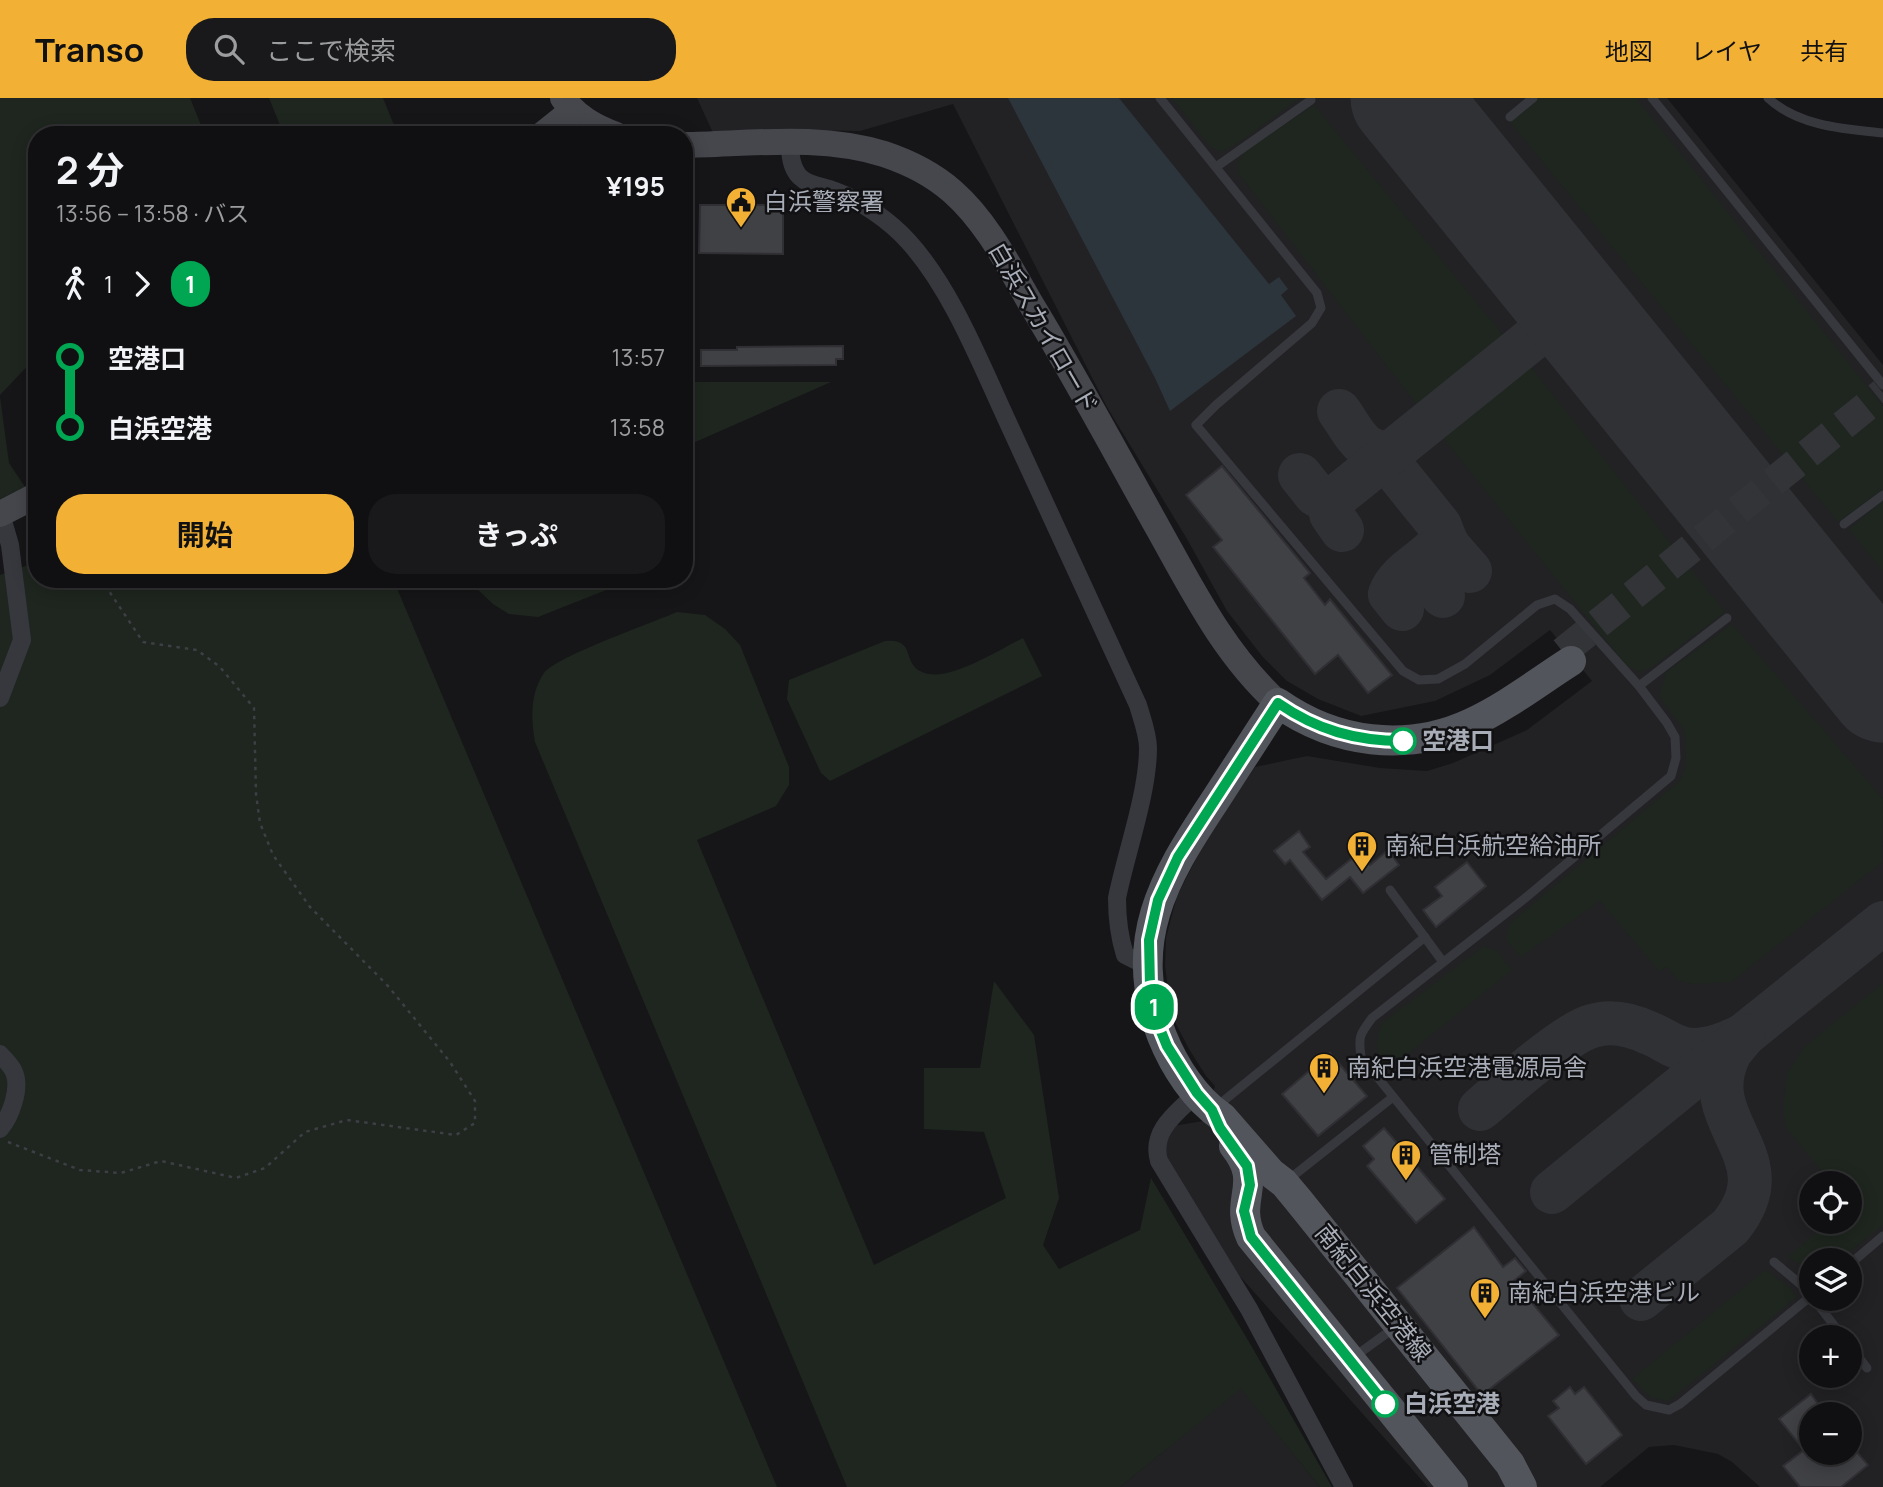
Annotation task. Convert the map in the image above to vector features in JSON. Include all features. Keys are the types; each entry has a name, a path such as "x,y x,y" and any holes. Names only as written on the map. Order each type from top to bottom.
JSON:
{"main road":[{"path":"1278,703 1324,729 1359,738 1384,741 1432,737 1473,722 1492,711 1567,657"},
{"name":"南紀白浜空港線","path":"1278,703 1191,835 1167,878 1152,920 1148,961 1158,1024 1167,1046 1219,1101 1222,1117 1271,1173 1284,1183 1510,1464 1522,1487"},
{"name":"南紀白浜空港線","path":"1219,1101 1220,1128 1247,1166 1250,1178 1244,1211 1251,1237 1453,1487"},
{"path":"1277,1271 1257,1228 1257,1212 1261,1202 1284,1183"}],"street":[{"path":"550,126 568,104 596,126"},
{"path":"790,143 793,168 801,178 836,191 884,220 908,241 936,279 972,345 1138,705 1148,748 1117,898 1117,916 1119,937 1125,956 1137,961 1148,961"},
{"name":"白浜スカイロード","path":"693,145 824,143 860,148 918,168 940,182 966,206 994,242 1048,331 1214,627 1251,676 1278,703"},
{"path":"0,698 22,639 10,545 1,514 28,500"},
{"path":"0,1054 15,1073 15,1101 7,1122 0,1129"},
{"path":"1219,1101 1161,1131 1157,1146 1158,1161 1249,1309 1344,1487"}],"lane":[{"path":"1160,98 1317,293 1321,308 1312,323 1196,425 1410,676 1419,680 1438,679 1465,664 1537,605 1555,599 1570,609 1639,686 1675,737 1676,758 1671,776 1372,1018 1360,1033 1361,1057 1646,1405 1669,1410 1680,1404 1799,1308"},
{"path":"1510,117 1533,98"},
{"path":"1652,98 1883,385"},
{"path":"1768,98 1789,113 1815,123 1883,133"},
{"path":"1216,167 1311,100"},
{"path":"1844,524 1883,495"},
{"path":"1639,686 1727,618"},
{"path":"1390,890 1443,962"},
{"path":"1219,1101 1425,937"},
{"path":"1245,1128 1284,1183 1393,1097"},
{"path":"1862,1254 1883,1236"},
{"path":"1774,1262 1799,1282"},
{"path":"1823,1311 1834,1325"},
{"path":"1349,1360 1398,1325"},
{"path":"1862,1362 1867,1368"}],"path":[{"path":"0,1139 80,1170 121,1173 161,1161 236,1178 265,1168 305,1132 346,1120 456,1135 475,1123 475,1101 450,1062 388,986 310,907 273,855 260,822 256,794 254,708 220,667 197,650 143,642 108,588"}],"shaded area":[{"path":"0,98 190,98 201,126 28,126 28,365 0,395"},
{"path":"269,98 383,98 394,126 280,126"},
{"path":"697,98 1667,98 1883,365 1883,1487 1760,1487 1732,1462 1718,1454 1674,1445 1649,1447 1600,1487 1428,1487 1237,1273 1167,1161 1162,1146 1173,1126 1203,1121 1215,1086 1189,1049 1176,1024 1165,966 1166,938 1177,896 1208,836 1255,767 1307,756 1380,768 1427,771 1453,763 1527,730 1592,681 1550,630 1490,675 1435,701 1361,716 1318,699 1287,681 1262,656 1227,611 1107,407 953,104 860,131 806,130 714,135"},
{"path":"1008,98 1119,98 1269,284 1279,277 1288,289 1281,295 1296,316 1170,411"},
{"path":"1172,98 1300,98 1235,145 1220,152 1211,147"},
{"path":"1538,98 1636,98 1883,406 1883,489 1838,522 1510,122"},
{"path":"1314,105 1505,337 1418,406 1239,174 1238,163 1245,151"},
{"path":"1530,366 1725,612 1651,668 1638,671 1626,665 1439,433"},
{"path":"693,382 831,382 693,443"},
{"path":"0,397 9,463 25,487 0,499"},
{"path":"1883,501 1883,571 1849,529"},
{"path":"28,565 28,588 397,588 777,1487 0,1487 0,575"},
{"path":"476,588 611,588 538,617 509,614"},
{"path":"677,612 705,615 725,629 740,645 789,767 789,785 776,806 697,840 874,1265 1006,1198 984,1132 924,1129 924,1068 980,1068 994,981 1034,1035 1059,1198 1043,1245 1059,1269 1140,1230 1151,1178 1332,1487 1320,1487 1241,1389 1120,1487 847,1487 535,742 533,706 536,689 544,673 585,649"},
{"path":"1732,624 1883,799 1882,862 1731,982 1692,984 1678,980 1666,966 1660,972 1600,901 1521,957 1506,940 1509,924 1680,781 1686,766 1685,731 1659,696 1666,672"},
{"path":"1023,638 1042,676 830,781 821,773 787,699 789,680 885,641 901,643 916,668 933,674 959,669"},
{"path":"1484,946 1497,951 1512,970 1384,1073 1378,1048 1382,1023"},
{"path":"1883,983 1883,1225 1854,1248 1799,1248 1799,1263 1787,1257 1815,1234 1862,1234 1862,1171 1822,1171 1787,1129 1783,1111 1787,1074 1804,1047"},
{"path":"1765,1270 1788,1286 1797,1297 1668,1401 1652,1398 1632,1379"},
{"path":"1241,1388 1320,1487 1120,1487"}],"building":[{"name":"白浜警察署","path":"700,205 783,205 783,254 699,253"},
{"path":"843,346 843,359 836,359 836,365 701,366 701,350"},
{"path":"1222,466 1310,573 1304,578 1325,605 1330,599 1392,675 1368,693 1338,655 1315,674 1213,547 1222,540 1186,495"},
{"path":"1299,831 1310,847 1303,852 1326,879 1360,852 1370,865 1388,850 1399,865 1363,893 1350,877 1322,900 1290,860 1285,864 1274,851"},
{"path":"1415,833 1425,835 1427,848 1423,853 1405,855 1407,841"},
{"path":"1467,862 1486,886 1436,927 1423,910 1442,896 1435,887"},
{"name":"南紀白浜空港電源局舎","path":"1330,1053 1367,1096 1318,1136 1282,1094"},
{"name":"管制塔","path":"1384,1128 1445,1199 1416,1223 1367,1166 1374,1159 1363,1146"},
{"name":"南紀白浜空港ビル","path":"1474,1227 1503,1267 1515,1258 1526,1271 1514,1281 1559,1335 1482,1395 1397,1288"},
{"path":"1570,1387 1575,1394 1584,1387 1622,1435 1586,1464 1548,1416 1559,1408 1553,1401"},
{"path":"1811,1394 1817,1402 1801,1402"},
{"path":"1799,1403 1799,1444 1779,1419"},
{"path":"1799,1454 1799,1465 1862,1465 1862,1458 1868,1465 1841,1487 1800,1487 1783,1466"}],"taxiway":[{"path":"1342,530 1331,514 1330,505 1336,497 1573,306"},
{"path":"1339,411 1355,435 1367,447 1375,451 1394,451"},
{"path":"1394,451 1390,461 1394,469 1440,526 1444,537 1394,585 1390,594 1402,609"},
{"path":"1300,475 1316,495 1325,499 1336,497"},
{"path":"1444,537 1449,547 1470,571"},
{"path":"1427,556 1429,578 1443,596"},
{"path":"1480,1109 1551,1050 1592,1026 1607,1023 1629,1026 1687,1050 1713,1047 1738,1038 1883,923"},
{"path":"1641,1299 1730,1227 1745,1202 1750,1180 1747,1160 1723,1102 1722,1081 1729,1054 1744,1035"},
{"path":"1552,1192 1735,1043"}],"runway":[{"path":"1404,98 1883,689"}],"tunnel":[{"path":"1563,652 1883,393"}],"bus line":[{"name":"1","path":"1385,1404 1251,1237 1244,1211 1250,1185 1247,1166 1243,1156 1220,1128 1212,1110 1181,1071 1167,1046 1154,1008 1148,961 1152,920 1167,878 1191,835 1278,703 1315,726 1334,732 1359,738 1403,741"}],"place":[{"name":"白浜警察署","path":"741,229"},
{"name":"空港口","path":"1403,741"},
{"name":"南紀白浜航空給油所","path":"1362,873"},
{"name":"南紀白浜空港電源局舎","path":"1324,1095"},
{"name":"管制塔","path":"1406,1182"},
{"name":"南紀白浜空港ビル","path":"1485,1320"},
{"name":"白浜空港","path":"1385,1404"}]}
